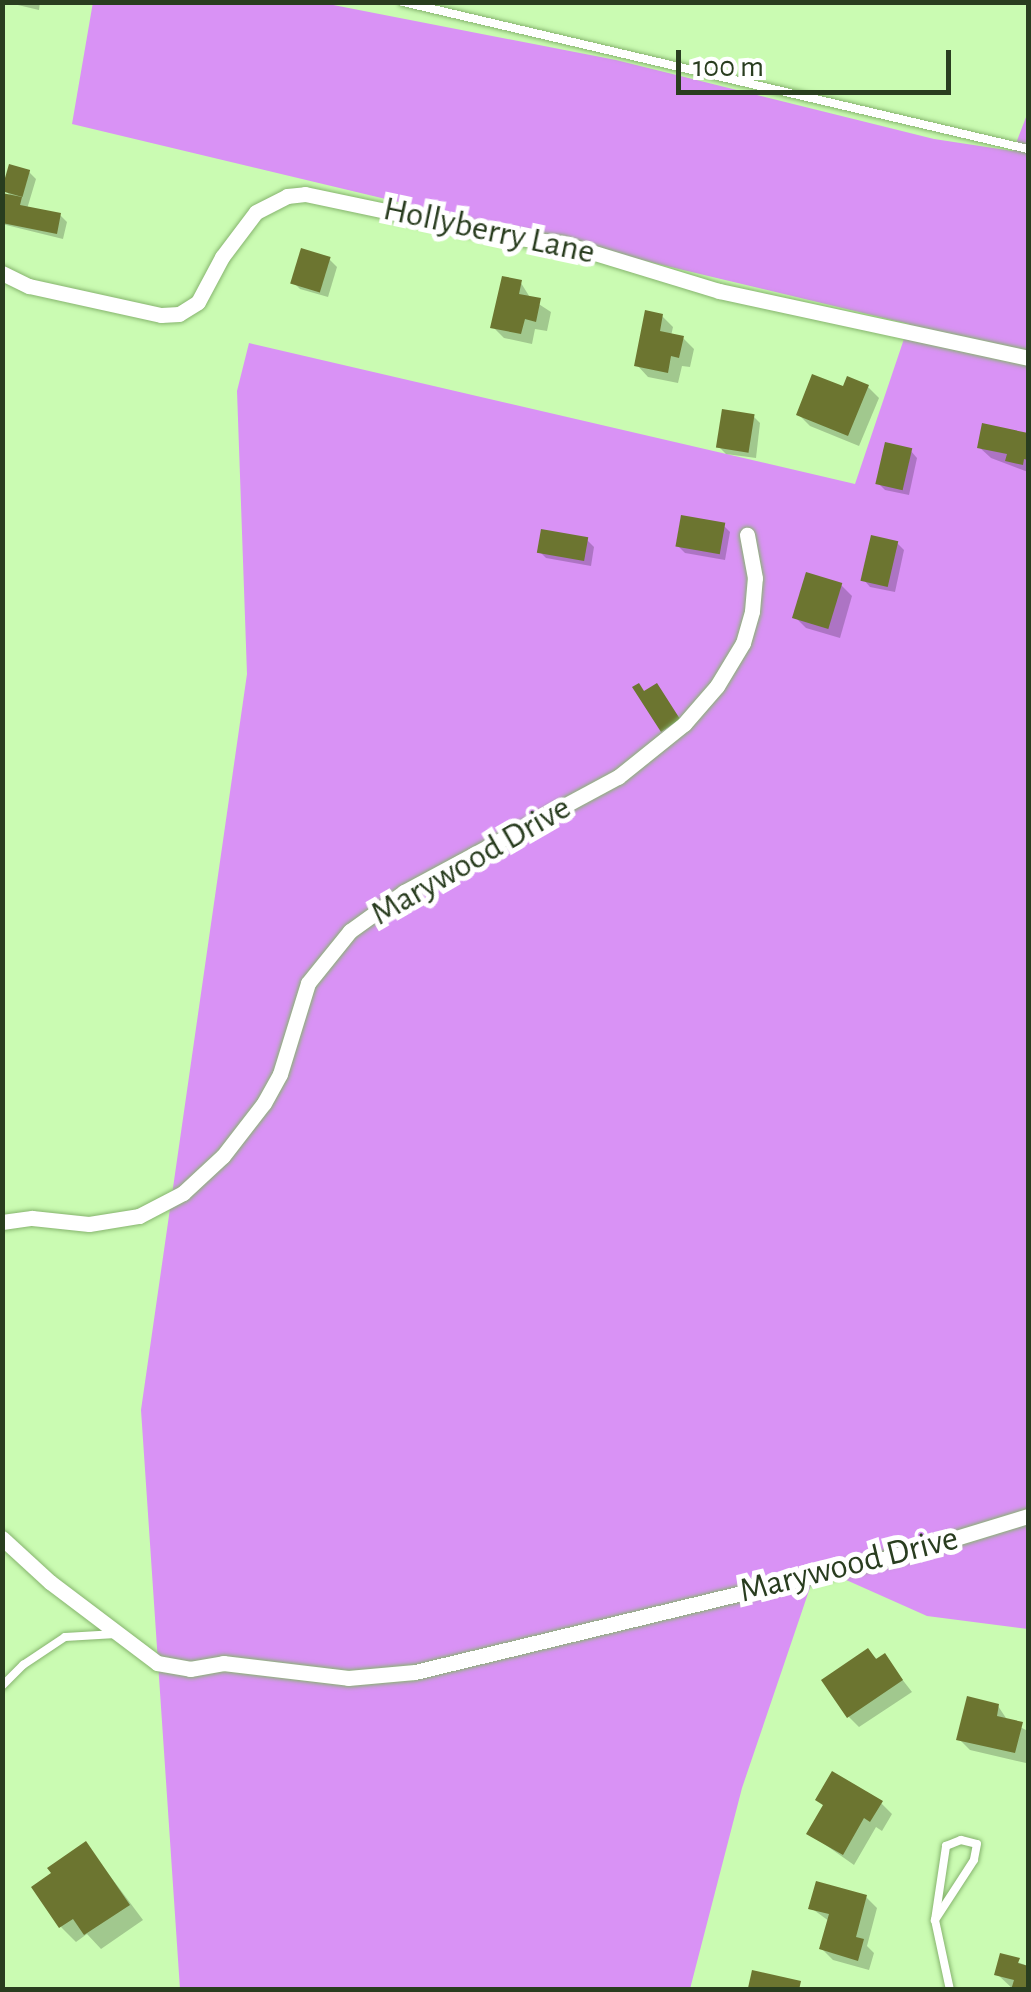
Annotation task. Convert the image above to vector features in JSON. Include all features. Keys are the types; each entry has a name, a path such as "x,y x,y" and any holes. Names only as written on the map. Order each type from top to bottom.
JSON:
{"street":[{"name":"Hollyberry Lane","path":"2,274 28,286 160,315 179,314 198,302 222,257 256,212 287,196 305,194 509,237 562,243 719,291 1028,358"},
{"name":"Marywood Drive","path":"2,1222 32,1218 90,1224 139,1216 169,1202 202,1175 264,1104 293,1043 308,983 350,931 404,892 618,777 684,724 717,686 743,643 752,611 755,578 747,535"},
{"name":"Marywood Drive","path":"2,1538 50,1582 121,1633 142,1655 173,1668 206,1668 222,1663 348,1678 381,1677 906,1553 1028,1516"}],"lane":[{"path":"403,2 1028,150"},
{"path":"2,1686 23,1664 65,1637 121,1633"},
{"path":"935,1920 967,1875 977,1844 961,1840 946,1846 935,1920 950,1990"}],"shaded area":[{"path":"93,2 323,3 616,60 934,139 1013,151 1028,112 1028,1629 927,1616 817,1567 742,1788 690,1989 180,1989 141,1410 247,674 237,391 249,343 855,484 909,324 72,124"}],"building":[{"path":"9,164 30,170 22,197 2,191"},
{"path":"2,193 22,197 20,205 61,213 57,234 2,223"},
{"path":"301,248 331,257 320,292 290,283"},
{"path":"502,276 522,280 519,294 541,298 536,322 525,319 521,334 490,328"},
{"path":"645,310 663,314 660,331 684,336 679,358 671,356 668,373 634,366"},
{"path":"812,374 843,386 847,376 869,385 848,436 796,415"},
{"path":"722,409 755,414 748,453 716,448"},
{"path":"982,423 1028,433 1028,460 1024,459 1023,465 1005,461 1007,454 977,448"},
{"path":"885,442 912,448 903,490 875,484"},
{"path":"681,515 725,523 720,554 675,547"},
{"path":"541,529 588,537 584,561 537,553"},
{"path":"871,535 898,541 888,587 860,581"},
{"path":"806,572 842,583 828,629 792,618"},
{"path":"639,683 644,691 657,683 680,719 661,732 632,687"},
{"path":"868,1648 876,1659 885,1653 903,1680 847,1718 821,1680"},
{"path":"967,1696 999,1704 997,1716 1023,1722 1015,1753 956,1740"},
{"path":"832,1771 883,1801 870,1822 864,1818 843,1855 806,1834 823,1805 815,1800"},
{"path":"86,1841 130,1905 84,1935 73,1919 59,1928 31,1887 51,1873 47,1868"},
{"path":"816,1881 867,1895 856,1937 864,1939 858,1961 819,1949 829,1914 808,1909"},
{"path":"1000,1953 1020,1958 1018,1963 1028,1966 1028,1990 1011,1990 1014,1980 994,1975"},
{"path":"752,1970 801,1981 799,1990 748,1988"}]}
